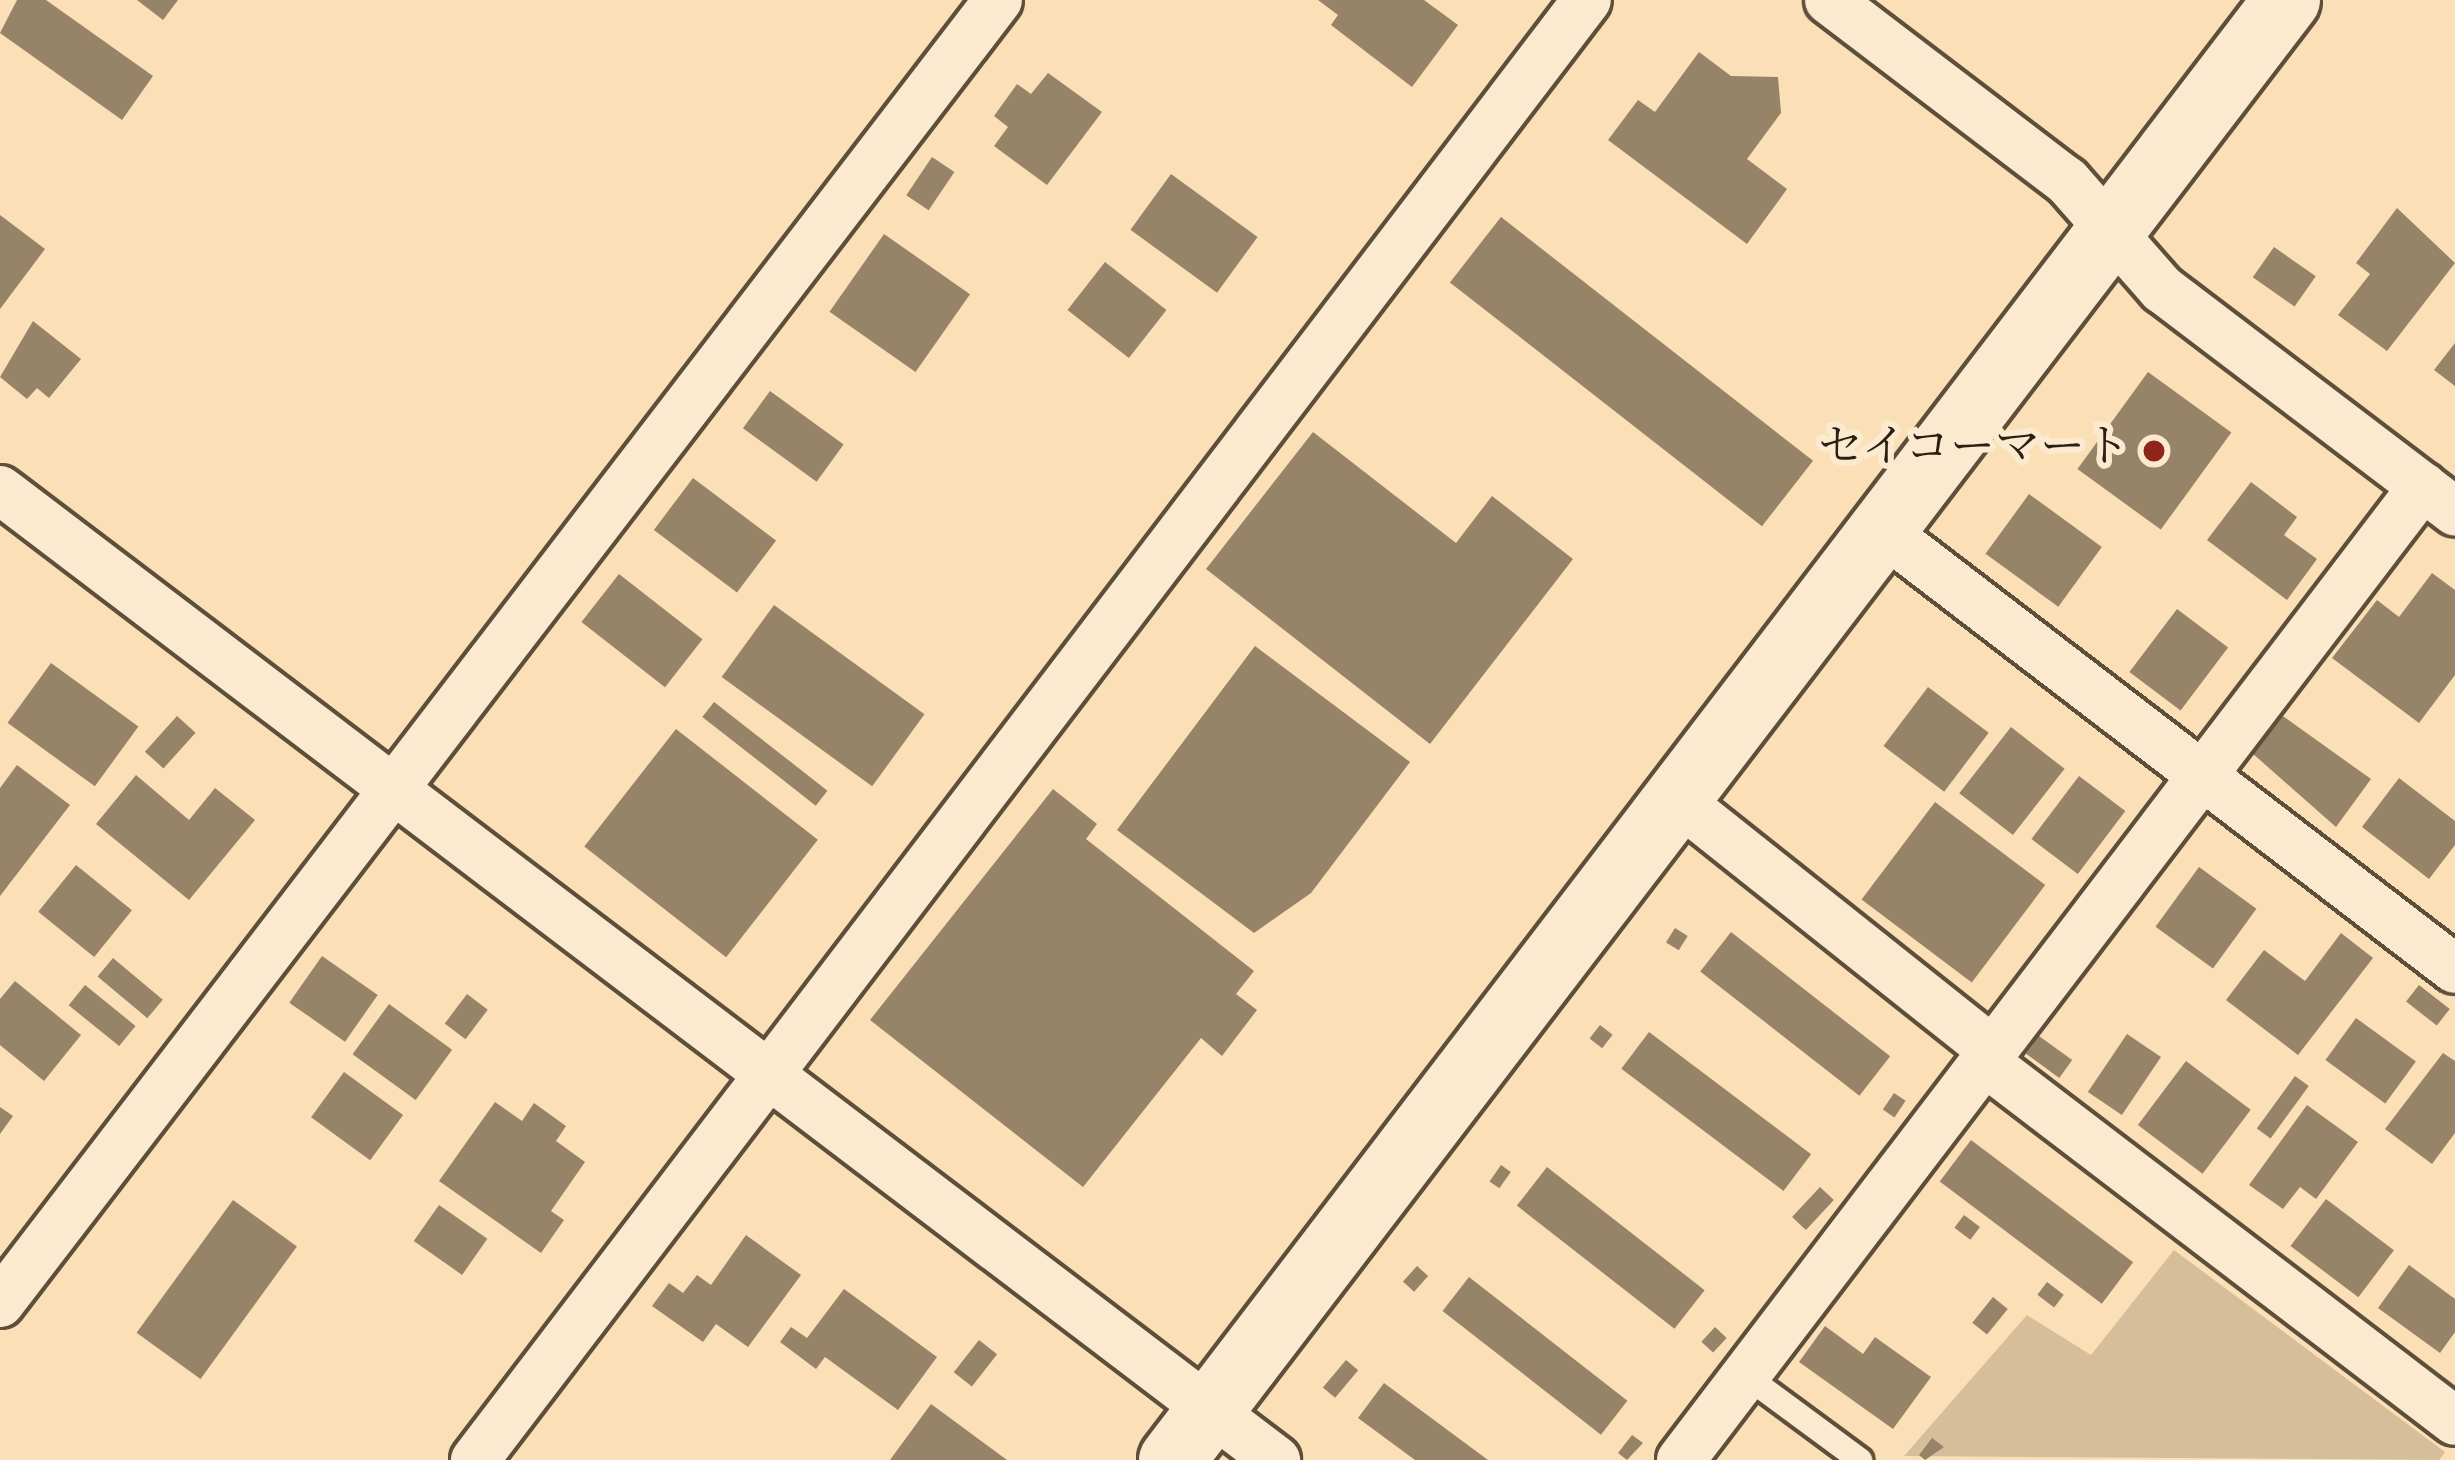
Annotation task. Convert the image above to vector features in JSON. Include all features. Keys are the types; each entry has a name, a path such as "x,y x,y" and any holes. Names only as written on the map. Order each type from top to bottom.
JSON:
{"street":[{"path":"0,1303 998,0"},
{"path":"476,1460 1587,0"},
{"path":"1682,1460 2202,777 2439,499 2107,235 2067,182 1829,0"},
{"path":"1191,1435 2287,0"},
{"path":"6,506 767,1080 1191,1435 1276,1460"},
{"path":"1883,530 2455,969"},
{"path":"1679,801 1989,1057 2455,1421"}],"lane":[{"path":"1746,1376 1860,1460"}],"shaded area":[{"path":"2174,1250 2445,1452 2439,1460 1904,1456 2027,1315 2091,1355"}],"building":[{"path":"17,0 46,0 153,76 122,120 0,33"},
{"path":"137,0 178,0 163,20"},
{"path":"1318,0 1424,0 1458,25 1412,87 1331,25 1338,15"},
{"path":"1699,52 1731,76 1778,77 1781,113 1747,159 1787,189 1747,244 1608,140 1638,100 1655,112"},
{"path":"1048,73 1102,112 1047,185 994,146 1008,127 994,116 1017,84 1031,94"},
{"path":"932,157 954,172 929,210 906,195"},
{"path":"1171,174 1258,237 1217,293 1130,230"},
{"path":"2397,208 2455,263 2387,351 2338,315 2370,274 2356,263"},
{"path":"0,215 45,249 0,309"},
{"path":"1501,217 1813,461 1762,526 1450,282"},
{"path":"884,234 970,294 916,372 830,312"},
{"path":"2274,247 2316,276 2295,307 2253,277"},
{"path":"1105,262 1166,310 1129,358 1067,310"},
{"path":"33,321 81,359 49,398 37,388 27,399 0,377"},
{"path":"2455,343 2455,386 2434,370"},
{"name":"セイコーマート","path":"2148,372 2231,433 2161,530 2077,469"},
{"path":"770,391 844,444 817,482 743,428"},
{"path":"1313,432 1456,543 1492,496 1573,559 1430,744 1206,569"},
{"path":"693,478 776,541 737,593 654,530"},
{"path":"2251,482 2297,517 2284,535 2317,559 2287,600 2207,540"},
{"path":"2029,494 2102,547 2058,607 1986,554"},
{"path":"2432,573 2455,590 2455,675 2419,723 2332,658 2377,600 2399,617"},
{"path":"619,574 703,639 665,687 581,622"},
{"path":"774,605 924,714 872,786 722,677"},
{"path":"2177,609 2228,648 2181,711 2129,672"},
{"path":"1255,646 1410,762 1311,893 1254,933 1117,830"},
{"path":"51,663 138,726 95,786 8,723"},
{"path":"1928,687 1989,733 1944,792 1883,746"},
{"path":"714,702 827,791 816,806 702,717"},
{"path":"2280,714 2371,779 2336,827 2252,753"},
{"path":"177,716 196,733 163,768 145,752"},
{"path":"2011,727 2065,769 2013,835 1959,793"},
{"path":"676,729 818,840 726,957 584,846"},
{"path":"17,765 70,805 0,896 0,788"},
{"path":"136,775 189,820 215,788 255,820 189,900 96,824"},
{"path":"2079,776 2125,811 2078,874 2031,839"},
{"path":"2399,778 2455,821 2455,845 2429,879 2362,827"},
{"path":"1053,789 1097,824 1086,839 1254,971 1236,994 1257,1010 1222,1056 1201,1038 1083,1187 870,1020"},
{"path":"1935,802 2045,885 1972,982 1862,899"},
{"path":"76,865 132,910 94,957 38,912"},
{"path":"2199,867 2256,909 2213,969 2156,927"},
{"path":"1675,928 1688,936 1679,950 1666,942"},
{"path":"1731,932 1890,1056 1859,1096 1700,971"},
{"path":"2341,933 2373,958 2298,1055 2226,1000 2264,950 2305,981"},
{"path":"322,956 378,995 345,1042 289,1003"},
{"path":"113,958 163,1000 147,1018 98,976"},
{"path":"15,981 81,1035 44,1081 0,1045 0,999"},
{"path":"85,985 136,1026 119,1046 69,1005"},
{"path":"2419,985 2450,1009 2437,1026 2406,1002"},
{"path":"467,994 488,1010 465,1039 445,1024"},
{"path":"389,1004 452,1050 416,1100 353,1054"},
{"path":"2356,1018 2416,1061 2385,1104 2325,1060"},
{"path":"1600,1025 1613,1035 1602,1048 1590,1038"},
{"path":"1649,1032 1811,1154 1783,1191 1621,1069"},
{"path":"2127,1034 2161,1057 2122,1115 2088,1092"},
{"path":"2039,1036 2072,1060 2059,1078 2026,1054"},
{"path":"2443,1053 2455,1061 2455,1133 2432,1164 2385,1129"},
{"path":"2186,1061 2251,1110 2203,1174 2138,1125"},
{"path":"344,1072 403,1115 370,1160 311,1117"},
{"path":"2295,1076 2309,1086 2271,1139 2257,1129"},
{"path":"1894,1093 1906,1101 1894,1117 1883,1110"},
{"path":"495,1102 522,1121 534,1103 566,1126 556,1141 585,1162 551,1211 564,1220 541,1253 439,1181"},
{"path":"2307,1105 2358,1142 2316,1199 2300,1187 2283,1209 2249,1185"},
{"path":"0,1107 13,1116 0,1134"},
{"path":"1971,1140 2133,1262 2102,1304 1940,1182"},
{"path":"1501,1165 1511,1172 1499,1188 1490,1181"},
{"path":"1547,1167 1705,1290 1674,1329 1517,1206"},
{"path":"1820,1187 1834,1200 1806,1230 1792,1217"},
{"path":"2326,1199 2394,1250 2358,1297 2290,1246"},
{"path":"233,1200 297,1246 201,1379 137,1333"},
{"path":"439,1205 487,1239 462,1275 414,1241"},
{"path":"1964,1215 1980,1227 1970,1240 1954,1228"},
{"path":"746,1235 801,1275 748,1347 716,1324 703,1342 652,1306 669,1283 683,1293 697,1275 711,1285"},
{"path":"2409,1265 2455,1299 2455,1332 2440,1353 2378,1308"},
{"path":"1417,1266 1428,1276 1414,1292 1403,1282"},
{"path":"1469,1277 1627,1401 1601,1435 1443,1311"},
{"path":"2047,1282 2064,1295 2054,1307 2037,1295"},
{"path":"844,1289 937,1357 898,1410 825,1357 816,1369 780,1342 791,1327 807,1338"},
{"path":"1993,1297 2008,1309 1987,1335 1972,1323"},
{"path":"1825,1326 1863,1354 1875,1337 1931,1377 1893,1429 1799,1362"},
{"path":"1715,1327 1727,1338 1713,1353 1701,1342"},
{"path":"979,1340 997,1354 972,1386 954,1372"},
{"path":"1346,1360 1358,1370 1335,1398 1323,1388"},
{"path":"1384,1383 1488,1460 1415,1460 1358,1418"},
{"path":"931,1404 1007,1460 890,1460"},
{"path":"1632,1435 1643,1443 1627,1460 1618,1453"},
{"path":"1932,1438 1944,1447 1925,1460 1919,1455"}],"place":[{"name":"セイコーマート","path":"2154,451"}]}
